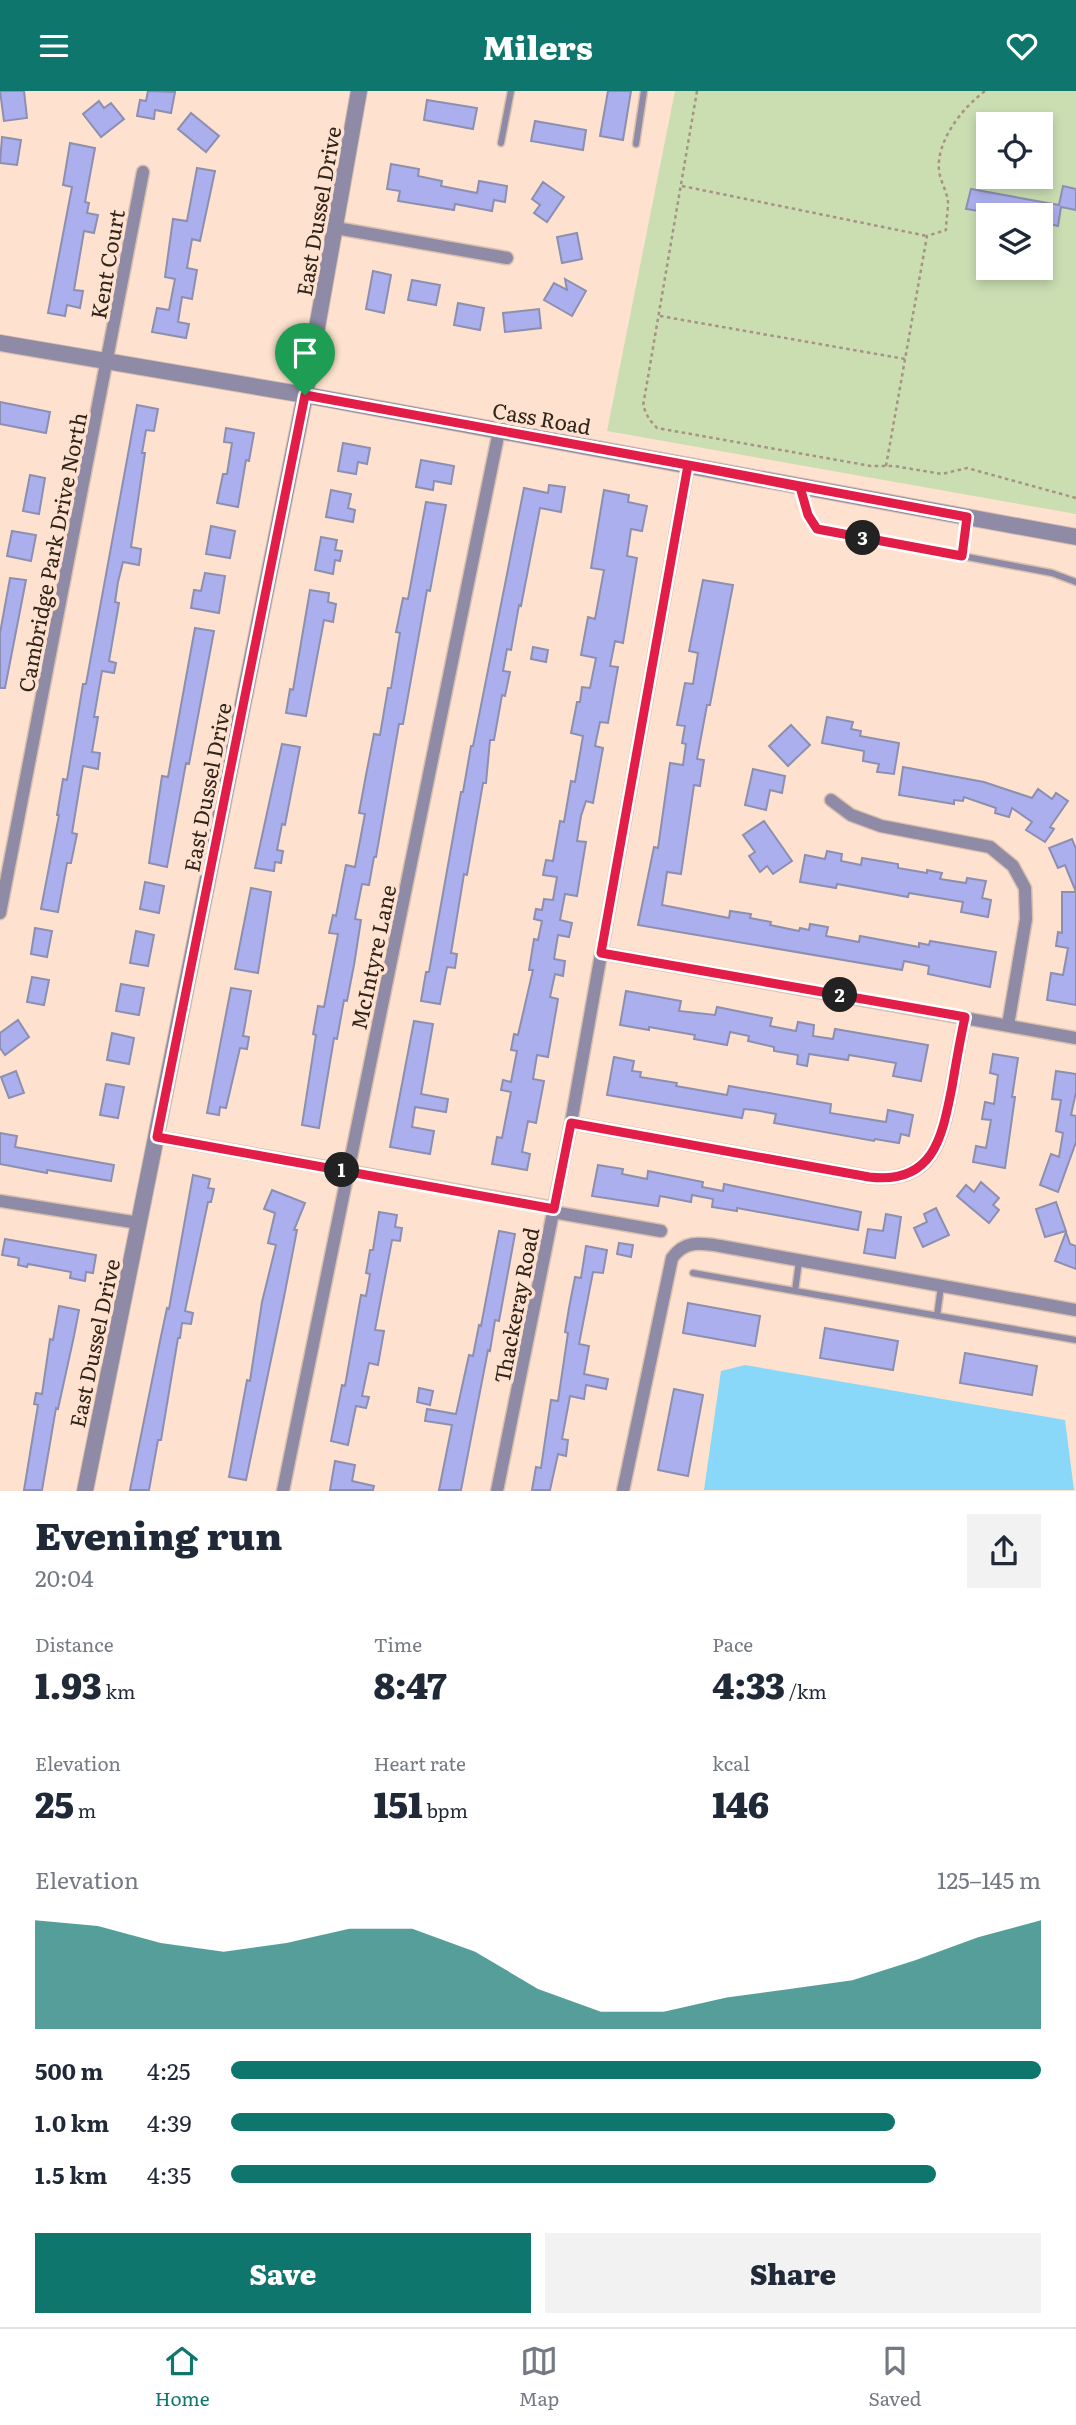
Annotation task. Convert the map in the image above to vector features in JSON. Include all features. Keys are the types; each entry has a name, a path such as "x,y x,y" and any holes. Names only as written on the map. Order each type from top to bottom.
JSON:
{"street":[{"name":"East Dussel Drive","path":"85,1490 305,395 359,91"},
{"name":"Kent Court","path":"107,362 143,172"},
{"path":"336,228 507,258"},
{"name":"Cass Road","path":"0,342 305,395 1076,537"},
{"name":"Cambridge Park Drive North","path":"0,913 107,362"},
{"name":"McIntyre Lane","path":"283,1490 499,431"},
{"name":"Thackeray Road","path":"497,1490 571,1123 688,465"},
{"path":"831,800 850,815 881,826 989,847 1013,866 1025,888 1026,919 1008,1025"},
{"path":"601,953 1076,1038"},
{"path":"571,1123 869,1177 896,1177 914,1170 929,1158 938,1145 945,1122 965,1017"},
{"path":"157,1137 661,1231"},
{"path":"0,1201 139,1223"},
{"path":"623,1490 659,1308 672,1258 685,1245 695,1243 1076,1310"}],"lane":[{"path":"501,143 511,91"},
{"path":"636,144 644,91"},
{"path":"800,487 808,515 817,529 1052,573 1076,582"},
{"path":"962,556 967,517"},
{"path":"795,1291 799,1261"},
{"path":"693,1273 1076,1340"},
{"path":"937,1316 941,1286"}],"path":[{"path":"697,91 643,405 649,419 657,428 871,466 942,474 967,468 1076,498"},
{"path":"682,186 927,236 946,230 948,202 939,169 942,148 954,124 974,98 985,91"},
{"path":"886,466 927,236"},
{"path":"660,316 906,359"}],"green space":[{"path":"675,91 1076,91 1076,514 607,431"}],"water":[{"path":"745,1365 1065,1420 1074,1490 704,1490 721,1371"}],"building":[{"path":"0,91 24,91 27,118 4,121"},
{"path":"148,91 175,92 171,113 155,110 154,119 137,116 140,100 146,101"},
{"path":"608,91 631,91 623,140 600,136"},
{"path":"427,100 477,108 473,129 424,120"},
{"path":"99,101 104,108 111,103 124,119 101,137 83,114"},
{"path":"191,113 219,136 206,152 178,129"},
{"path":"535,121 586,130 583,150 531,141"},
{"path":"2,137 21,140 17,165 0,163"},
{"path":"70,143 95,148 85,202 89,203 87,213 98,215 94,233 84,231 74,290 83,291 80,308 67,305 65,316 48,313 72,187 63,185"},
{"path":"391,164 419,169 418,176 442,181 441,186 477,193 479,181 507,186 505,202 494,200 492,211 455,204 454,210 398,201 400,191 387,189"},
{"path":"197,168 215,171 200,241 192,239 187,268 197,270 192,299 182,297 178,322 189,324 186,338 152,332 157,308 169,310 175,279 165,277 173,219 187,221"},
{"path":"543,182 564,197 547,222 534,213 540,205 532,199"},
{"path":"1063,186 1076,189 1076,210 1061,207 1058,226 1053,225 1053,204 1059,205"},
{"path":"971,189 1048,203 976,203 976,211 966,209"},
{"path":"577,233 582,259 562,263 557,237"},
{"path":"373,271 391,275 384,313 366,309"},
{"path":"565,279 586,291 572,316 544,300 554,283 567,290"},
{"path":"412,280 440,285 436,305 408,300"},
{"path":"458,303 484,308 480,330 454,325"},
{"path":"539,309 541,328 505,332 503,313"},
{"path":"0,402 50,412 46,433 0,424"},
{"path":"137,405 158,409 154,431 146,430 142,453 145,453 131,547 141,549 139,565 123,562 118,582 115,602 119,603 109,661 116,663 114,673 102,671 94,717 98,717 92,752 100,753 98,769 83,766 72,833 77,834 71,863 67,863 58,912 41,909 63,779 67,780 83,684 86,684"},
{"path":"226,428 254,433 249,461 246,460 238,507 217,503 223,474 227,474 232,443 224,442"},
{"path":"343,443 370,448 367,464 358,462 356,474 338,471"},
{"path":"421,460 454,466 451,484 434,481 433,490 416,487"},
{"path":"30,475 45,478 39,514 23,511"},
{"path":"549,485 565,487 561,512 540,508 511,650 507,649 503,671 510,672 505,696 502,695 494,740 490,740 486,783 483,783 467,875 464,874 451,953 457,954 455,968 447,967 440,1004 421,1001 426,972 429,972 461,792 473,746 524,488 548,493"},
{"path":"331,490 351,494 348,508 355,510 353,522 326,517"},
{"path":"604,490 629,495 628,502 647,506 642,531 631,529 627,556 637,558 623,643 615,641 610,666 618,667 608,723 600,722 595,746 603,748 593,803 586,801 581,816 577,841 586,842 577,896 565,894 560,920 572,923 569,937 558,935 554,959 565,961 563,976 555,974 550,997 558,999 548,1057 537,1055 533,1079 544,1081 536,1123 528,1121 522,1152 530,1154 527,1170 492,1164 497,1137 502,1138 511,1092 501,1090 503,1080 511,1082 517,1051 511,1050 514,1034 518,1035 533,970 529,970 534,939 538,940 542,921 534,919 536,909 542,910 544,899 553,900 557,877 543,875 546,860 553,861 560,821 564,822 571,781 575,782 583,736 571,733 577,702 580,702 582,687 590,688 596,658 581,655 588,617 595,619 604,570 591,568"},
{"path":"426,502 446,505 430,591 427,590 403,724 399,724 376,857 369,885 362,884 355,919 361,920 354,965 337,1039 334,1038 319,1128 302,1125 318,1006 324,1007 338,934 329,933 333,915 336,916 346,865 355,867 365,814 359,813 366,775 374,734 380,735 388,688 391,688 400,633 396,632 403,598 408,599"},
{"path":"211,526 235,531 230,558 206,554"},
{"path":"12,531 36,535 31,561 7,556"},
{"path":"321,537 337,540 335,550 342,551 340,561 335,560 333,574 315,570"},
{"path":"205,573 225,576 219,613 191,608 194,590 201,591"},
{"path":"10,578 26,580 5,688 0,688 0,633"},
{"path":"703,580 733,585 697,759 704,760 700,786 694,785 681,874 667,872 662,905 729,918 730,911 751,914 750,918 799,931 800,928 809,930 810,924 828,927 826,936 859,942 860,936 919,947 919,943 929,945 930,941 996,952 990,987 928,974 929,966 904,961 902,970 638,925 654,847 658,848 670,763 683,765 686,744 682,743 685,726 677,725 685,683 693,684 698,653 689,651"},
{"path":"310,590 329,593 328,602 336,604 333,622 324,620 306,716 286,713 290,689 293,690"},
{"path":"195,628 214,631 167,867 149,863 162,776 168,777"},
{"path":"533,647 548,650 546,662 531,659"},
{"path":"827,717 853,722 851,729 861,731 860,736 899,743 894,774 877,772 879,764 863,761 864,751 822,743"},
{"path":"791,725 810,745 788,766 769,746"},
{"path":"282,744 300,747 285,825 282,824 277,850 283,851 281,863 275,862 274,871 255,868"},
{"path":"903,767 984,782 1032,798 1038,789 1052,799 1056,793 1068,801 1050,827 1054,829 1045,842 1026,830 1032,822 1012,808 1009,817 995,813 996,808 964,797 963,801 954,800 954,804 899,795"},
{"path":"753,769 785,776 782,793 770,790 766,810 745,805"},
{"path":"764,821 792,861 773,874 767,866 760,872 749,856 755,852 743,835"},
{"path":"1072,839 1076,849 1076,892 1065,865 1058,868 1049,848"},
{"path":"827,851 842,854 841,861 861,865 862,858 898,864 898,868 942,873 940,879 966,883 967,878 986,881 982,898 991,900 988,917 961,912 963,902 909,893 908,897 837,884 836,888 800,882 805,855 825,859"},
{"path":"145,882 164,886 159,913 140,909"},
{"path":"251,888 271,892 258,973 235,969"},
{"path":"1062,892 1076,892 1076,1005 1047,1000 1051,973 1063,975 1068,948 1056,946 1058,932 1062,933"},
{"path":"35,928 52,931 47,957 31,954"},
{"path":"136,931 154,935 148,966 130,963"},
{"path":"32,977 49,980 44,1005 27,1002"},
{"path":"121,984 144,988 139,1015 116,1011"},
{"path":"231,988 251,991 243,1036 249,1037 247,1049 240,1048 226,1108 220,1107 219,1115 207,1113"},
{"path":"626,991 681,1001 679,1011 715,1015 717,1007 772,1018 770,1026 796,1031 798,1022 814,1025 813,1036 833,1039 835,1029 928,1045 921,1081 893,1076 896,1063 849,1055 848,1060 809,1054 807,1066 797,1064 798,1055 774,1051 774,1047 748,1041 749,1036 730,1032 727,1045 694,1039 695,1035 620,1025"},
{"path":"18,1020 29,1037 5,1055 0,1048 0,1033"},
{"path":"414,1021 433,1024 421,1094 448,1099 446,1112 415,1107 412,1127 434,1131 430,1154 390,1147"},
{"path":"112,1033 134,1038 129,1064 107,1060"},
{"path":"993,1054 1018,1058 1005,1168 973,1162 976,1146 986,1148 991,1120 982,1119 985,1102 994,1104 998,1075 990,1073"},
{"path":"614,1057 634,1061 632,1071 641,1072 640,1077 677,1083 676,1086 727,1095 729,1086 831,1104 830,1113 886,1122 888,1110 913,1115 909,1136 901,1134 899,1143 874,1141 774,1123 776,1114 754,1110 744,1109 742,1118 607,1095"},
{"path":"16,1071 24,1093 9,1098 1,1077"},
{"path":"1056,1071 1076,1074 1076,1092 1071,1115 1076,1116 1076,1142 1058,1192 1040,1185 1051,1154 1059,1157 1063,1133 1056,1131 1061,1100 1052,1099"},
{"path":"106,1084 124,1087 118,1118 100,1115"},
{"path":"0,1133 17,1136 15,1147 114,1165 111,1181 0,1164"},
{"path":"598,1165 623,1169 622,1174 647,1179 648,1171 703,1182 702,1187 723,1191 724,1184 861,1212 858,1230 737,1208 737,1211 712,1207 713,1199 692,1195 691,1202 660,1196 658,1206 592,1196"},
{"path":"193,1175 210,1179 208,1188 214,1189 211,1202 208,1202 185,1311 193,1313 191,1324 182,1323 178,1338 161,1440 158,1440 149,1490 130,1490 167,1308 169,1309"},
{"path":"981,1182 999,1198 993,1205 999,1210 989,1223 957,1196 966,1185 974,1192"},
{"path":"272,1190 305,1203 294,1230 297,1230 246,1480 229,1477 247,1380 250,1381 262,1302 276,1245 268,1243 275,1213 264,1209"},
{"path":"1056,1202 1066,1231 1045,1237 1036,1209"},
{"path":"936,1208 949,1235 923,1247 914,1228 927,1222 924,1214"},
{"path":"379,1212 397,1215 395,1227 402,1228 400,1241 392,1240 375,1330 384,1331 378,1365 369,1363 362,1396 369,1397 366,1408 356,1406 348,1445 331,1441 342,1385 345,1386 361,1295 366,1296 370,1274 366,1273"},
{"path":"886,1214 901,1217 895,1258 864,1253 868,1229 883,1231"},
{"path":"499,1231 515,1234 499,1321 495,1320 490,1351 488,1350 461,1490 439,1490 452,1425 425,1421 427,1409 456,1414 469,1355 473,1356 479,1325 481,1326"},
{"path":"1066,1232 1070,1244 1076,1246 1076,1269 1055,1261"},
{"path":"5,1239 96,1255 93,1273 86,1272 85,1281 70,1278 71,1272 28,1264 27,1267 18,1265 19,1258 2,1255"},
{"path":"619,1243 633,1245 631,1257 617,1254"},
{"path":"586,1246 607,1250 603,1273 593,1272 579,1344 589,1346 584,1374 608,1379 606,1389 586,1385 584,1399 570,1396 562,1439 568,1440 566,1456 558,1454 550,1490 532,1490 536,1467 541,1468 551,1400 558,1401 569,1308 575,1277 581,1278"},
{"path":"688,1303 760,1316 755,1346 683,1333"},
{"path":"59,1306 79,1310 58,1409 56,1408 42,1490 24,1490 38,1405 34,1404 36,1393 42,1394 50,1339 53,1340"},
{"path":"825,1328 898,1341 893,1370 820,1358"},
{"path":"965,1353 1037,1366 1032,1395 960,1383"},
{"path":"419,1388 433,1391 430,1405 417,1402"},
{"path":"674,1389 703,1395 688,1476 658,1470"},
{"path":"335,1461 355,1465 352,1481 374,1486 373,1490 330,1490"}],"route":[{"path":"305,395 157,1137 554,1209 571,1123 879,1178 896,1177 914,1170 929,1158 938,1145 945,1122 965,1017 601,953 688,465 800,487 808,515 817,529 962,556 967,517 800,487 744,476 688,465 305,395"}]}
